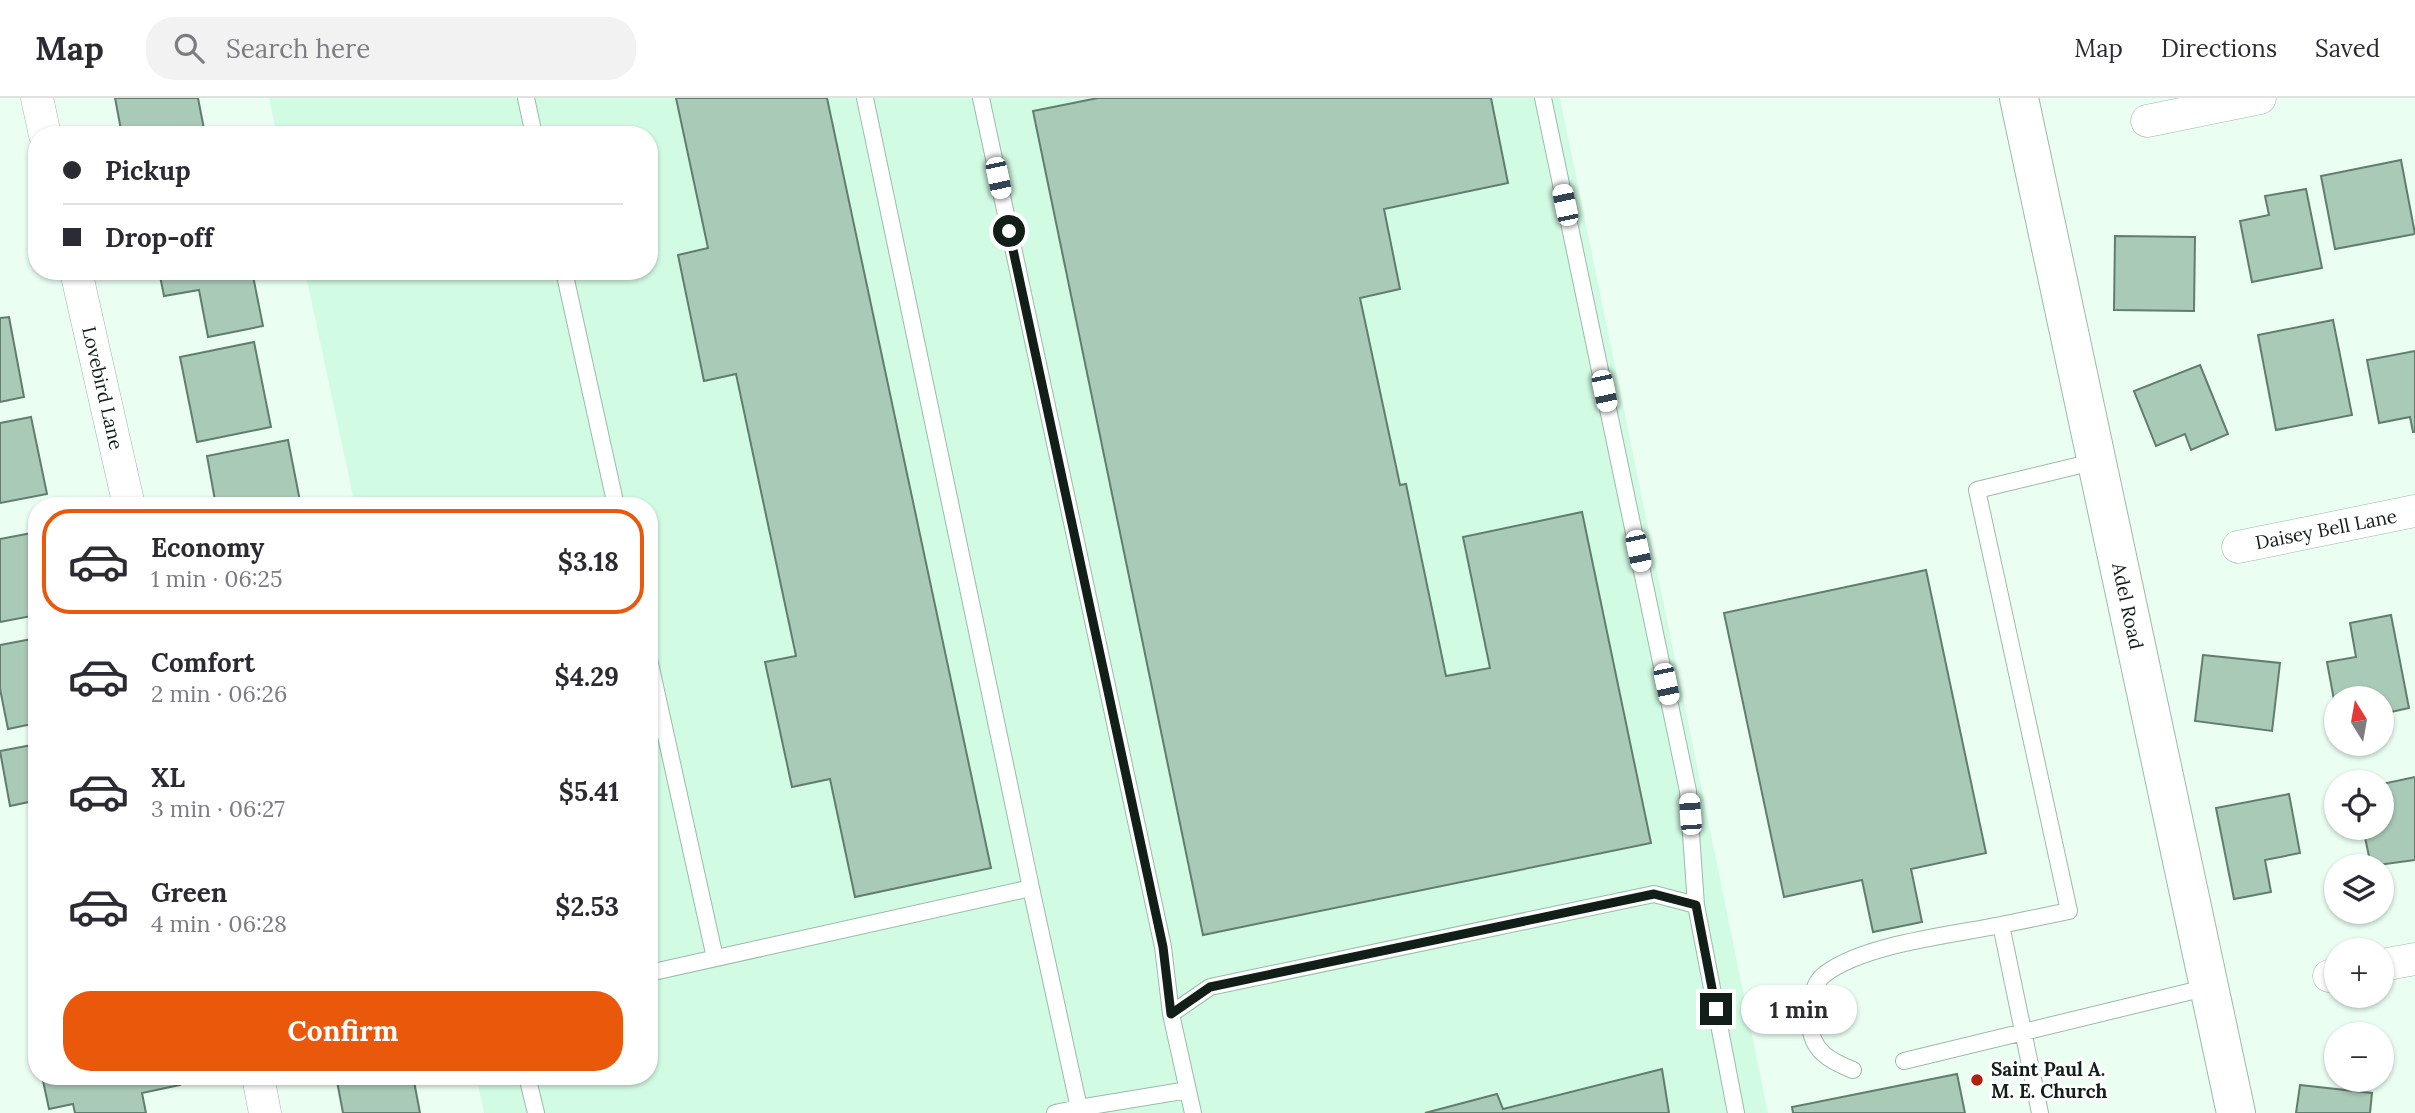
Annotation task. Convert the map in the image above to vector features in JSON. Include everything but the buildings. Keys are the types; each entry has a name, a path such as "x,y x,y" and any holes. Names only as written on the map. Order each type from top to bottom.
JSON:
{"street":[{"path":"37,98 43,126"},
{"name":"Adel Road","path":"2019,98 2236,1113"},
{"path":"2147,121 2260,98"},
{"name":"Lovebird Lane","path":"78,280 127,497"},
{"name":"Daisey Bell Lane","path":"2238,547 2415,511"},
{"path":"2394,963 2415,959"},
{"path":"260,1085 265,1113"}],"lane":[{"path":"526,98 532,126"},
{"path":"865,98 1080,1110"},
{"path":"981,98 1160,933 1171,1014 1193,1113"},
{"path":"1543,98 1688,791 1696,905 1736,1113"},
{"path":"566,280 614,497"},
{"path":"1853,1070 1826,1059 1810,1036 1808,1004 1822,975 1859,955 2069,911 1977,490 2097,461"},
{"path":"658,700 715,958"},
{"path":"658,971 1031,888"},
{"path":"1171,1014 1210,987 1627,899 1654,894 1696,905"},
{"path":"2001,925 2040,1113"},
{"path":"1904,1061 2023,1030 2209,988"},
{"path":"529,1085 536,1113"},
{"path":"1055,1113 1188,1090"}],"shaded area":[{"path":"269,98 1560,98 1768,1113 484,1113 478,1085 658,1085 658,497 353,497 307,280 658,280 658,126 275,126"}],"place":[{"name":"Saint Paul A. M. E. Church","path":"1977,1080"}],"route":[{"path":"1009,231 1163,947 1171,1014 1210,987 1654,894 1696,905 1716,1009"}]}
